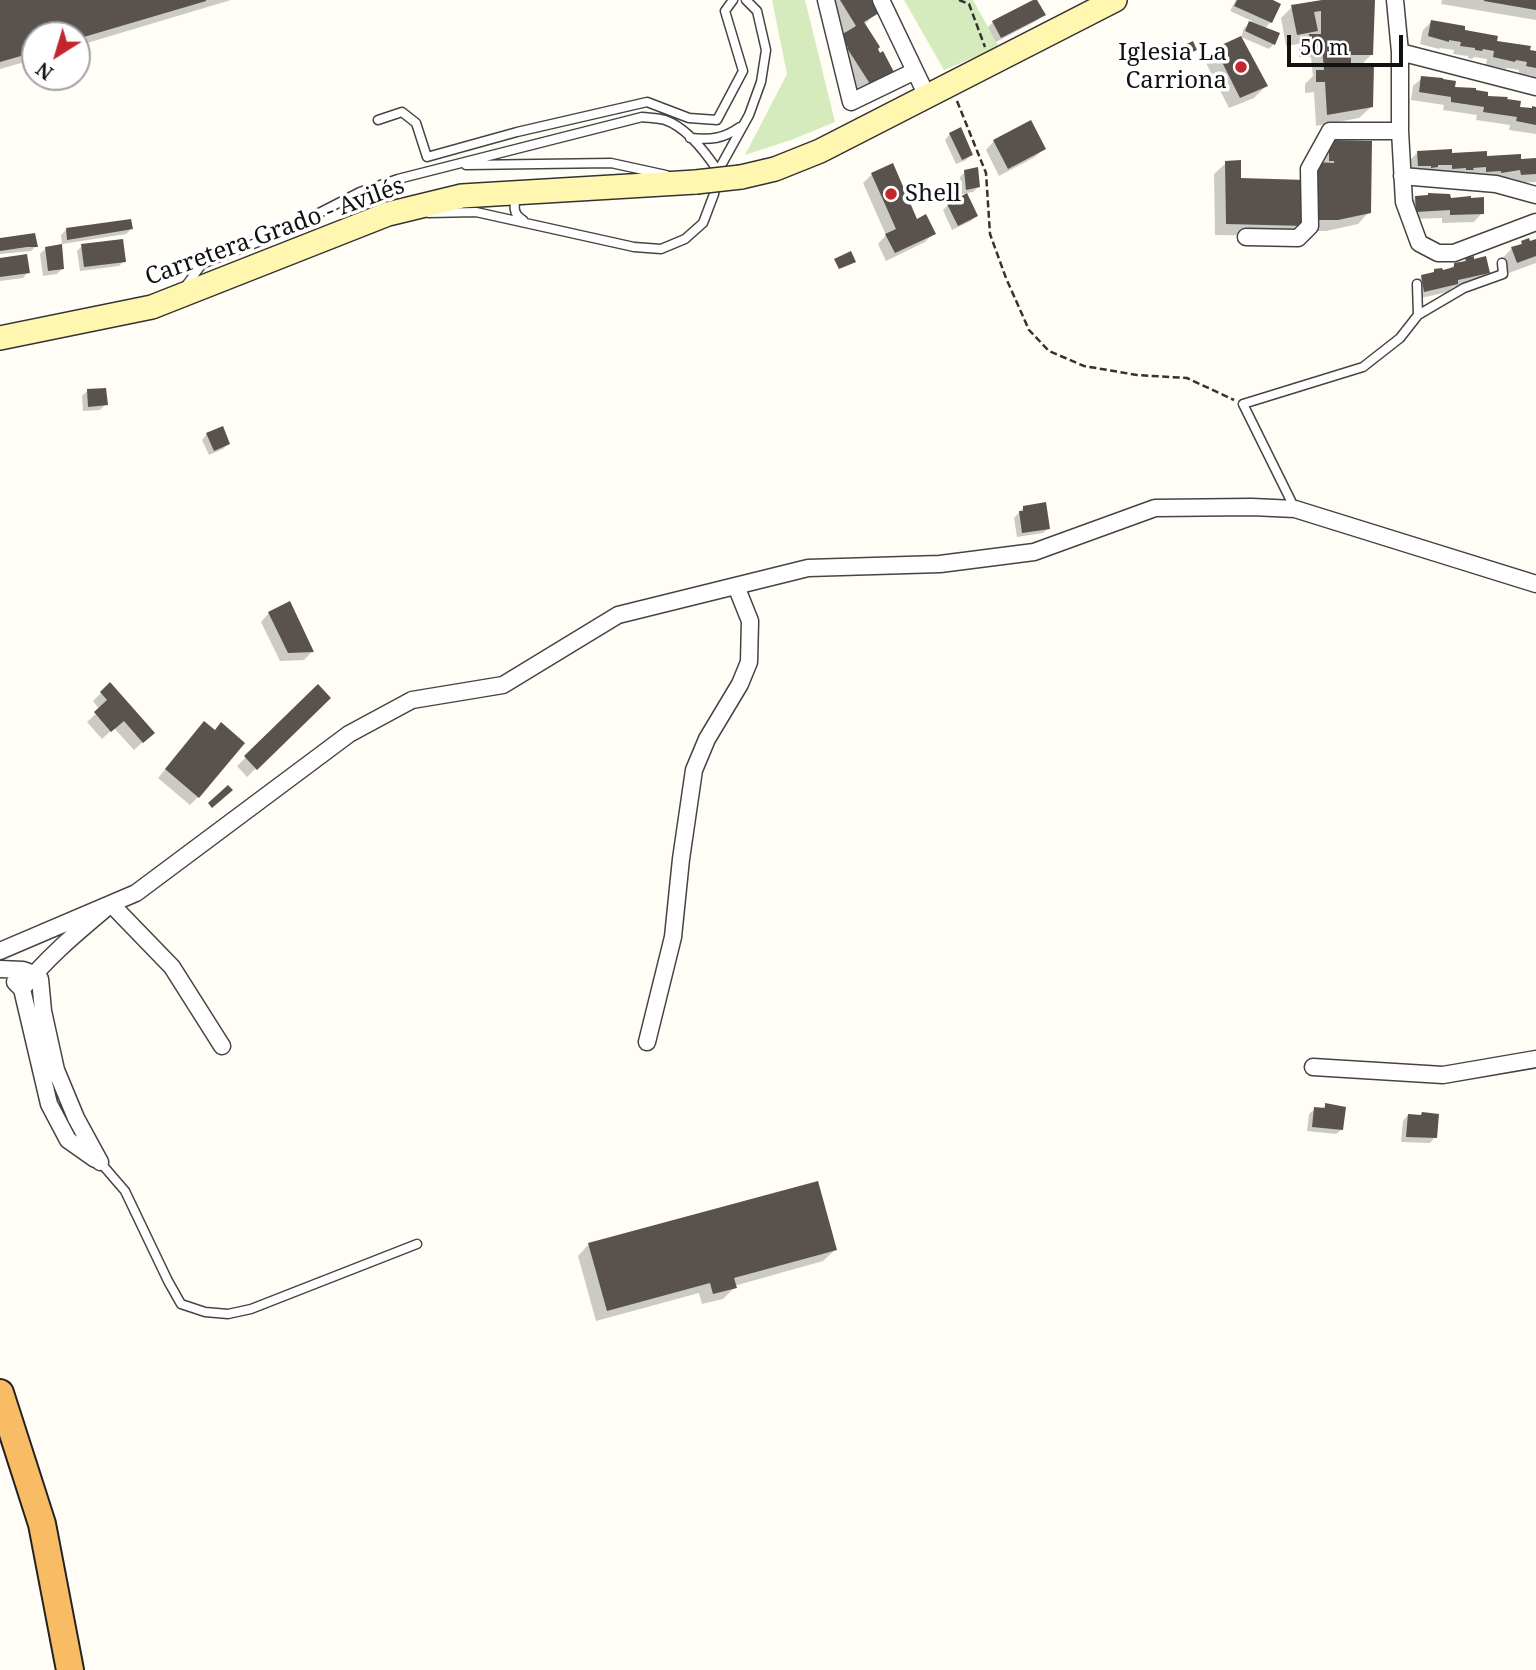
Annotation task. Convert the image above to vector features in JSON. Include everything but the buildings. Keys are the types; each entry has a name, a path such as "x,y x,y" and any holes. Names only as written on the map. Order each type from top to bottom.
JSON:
{"highway":[{"path":"0,1393 42,1524 70,1670"}],"main road":[{"path":"927,96 1115,0"},
{"name":"Carretera Grado - Avilés","path":"0,338 152,307 388,214 462,196 696,182 741,177 775,169 820,150 927,96"}],"street":[{"path":"826,0 851,102 915,71"},
{"path":"881,0 927,96"},
{"path":"1395,0 1400,52 1400,131 1404,202 1419,243 1438,253 1454,253 1536,222"},
{"path":"1400,52 1536,88"},
{"path":"1245,237 1298,238 1310,226 1309,169 1330,131 1400,131"},
{"path":"1402,176 1496,184 1536,195"},
{"path":"0,951 136,893 349,734 412,700 503,685 618,615 808,568 940,564 1034,552 1156,509 1252,507 1295,509 1536,584"},
{"path":"647,1042 673,937 694,770 707,739 740,684 749,662 750,621 736,586"},
{"path":"22,989 62,945 111,904"},
{"path":"111,904 172,967 222,1046"},
{"path":"0,969 23,970 40,979 43,1011 56,1070 76,1118 100,1162"},
{"path":"0,976 13,980 22,989 49,1104 68,1140 100,1162"},
{"path":"1313,1067 1443,1075 1536,1059"}],"lane":[{"path":"378,120 402,112 416,123 427,157 517,132 647,102 689,118 717,120 743,71 725,11 733,0"},
{"path":"388,214 476,212 634,247 661,249 685,239 703,223 714,194 718,171 748,115 761,82 765,50 757,11 746,0"},
{"path":"180,295 202,264 275,234 360,192 398,179 642,117 666,121 690,138 704,150 718,171"},
{"path":"690,138 728,135 742,126"},
{"path":"451,166 611,163 696,182"},
{"path":"518,192 514,207 518,217 528,223"},
{"path":"1295,509 1244,404 1363,367 1400,338 1418,315 1464,288 1503,274 1502,263"},
{"path":"1417,284 1418,315"},
{"path":"100,1162 125,1191 181,1304 205,1312 228,1314 251,1309 417,1244"}],"path":[{"path":"959,0 969,4 991,63"},
{"path":"950,84 986,173 990,234 1029,330 1049,351 1084,366 1137,376 1187,378 1244,404"}],"green space":[{"path":"772,0 805,0 835,122 745,155 787,74"},
{"path":"904,0 973,0 999,47 944,70"}],"place":[{"name":"Iglesia La Carriona","path":"1241,67"},
{"name":"Shell","path":"891,194"}]}
